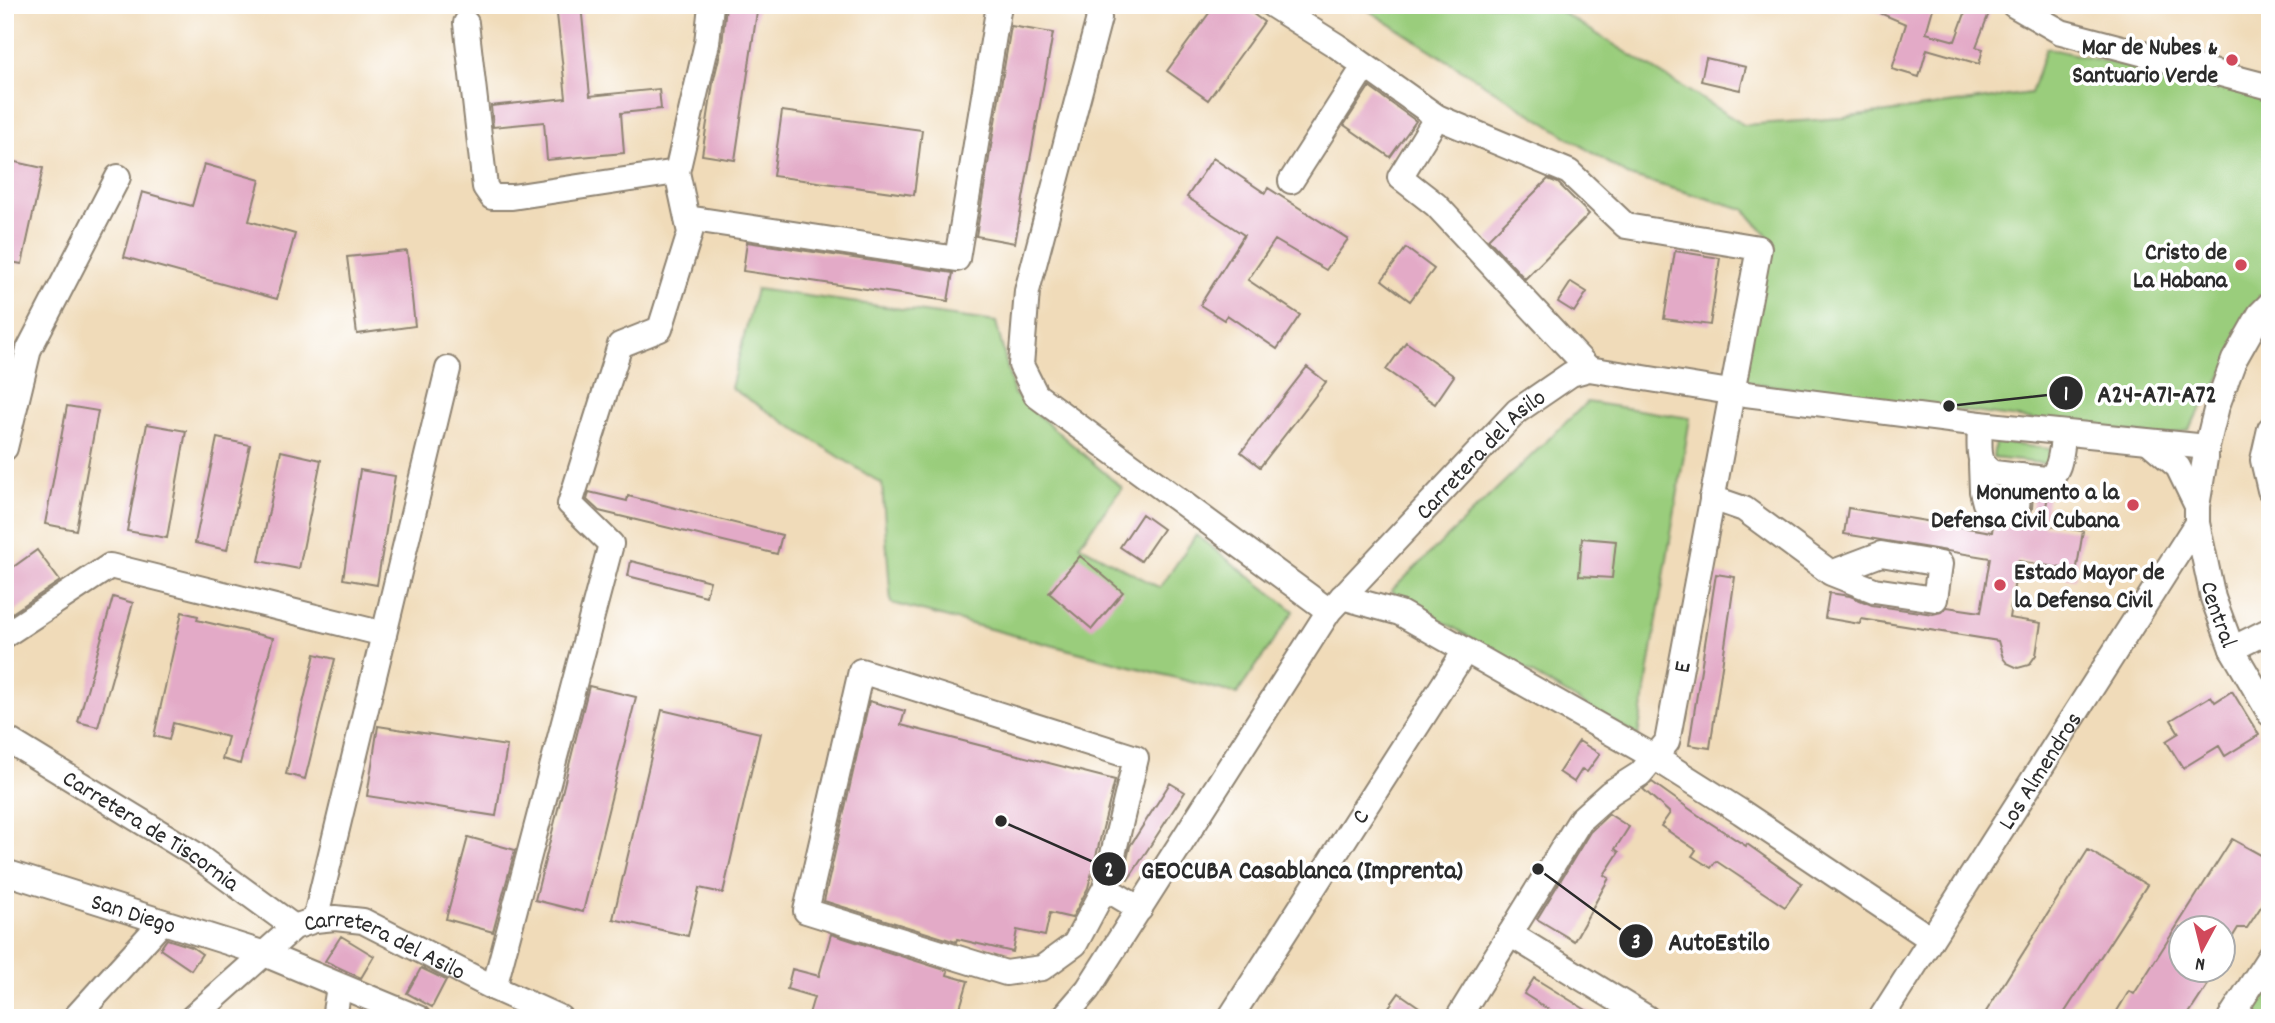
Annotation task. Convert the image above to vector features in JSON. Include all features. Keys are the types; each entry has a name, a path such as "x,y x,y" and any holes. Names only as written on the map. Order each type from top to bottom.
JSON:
{"street":[{"path":"495,988 611,544 570,504 620,345 660,329 690,233 677,172 707,43 711,5"},
{"path":"687,218 957,259 999,5"},
{"path":"1094,5 1099,18 1027,292 1021,365 1036,396 1336,604 1400,613 1654,757 1931,939"},
{"path":"1272,5 1337,46 1437,117 1400,177 1436,205 1589,369 1730,392 1980,424 2207,447"},
{"path":"1306,5 1337,46"},
{"path":"2014,5 2061,32 2270,87"},
{"path":"467,23 485,187 492,197 512,197 677,172"},
{"path":"1291,181 1364,67"},
{"name":"E","path":"1437,117 1569,172 1626,226 1759,248 1730,392 1667,743 1640,774 1610,793 1581,819 1458,1018"},
{"path":"5,448 29,349 118,177"},
{"path":"2197,514 2207,447 2217,406 2234,360 2260,314 2270,304"},
{"path":"300,970 290,954 290,940 304,923 384,634 448,369"},
{"name":"Carretera del Asilo","path":"1063,1018 1088,989 1336,604 1517,411 1571,374 1589,369"},
{"path":"2178,444 2195,434 2217,406"},
{"path":"1980,424 1982,491 1985,503 2000,512 2009,513 2017,508 2020,476"},
{"path":"2270,429 2263,460 2270,490"},
{"path":"1981,464 1994,473 2046,479 2052,477 2057,471 2064,433"},
{"path":"2149,442 2178,467 2197,514"},
{"path":"1712,499 1744,509 1831,573"},
{"name":"Central","path":"2197,514 2213,598 2232,649 2270,714"},
{"name":"Los Almendros","path":"1881,1018 2197,514"},
{"path":"5,635 110,566 384,634"},
{"path":"2232,649 2270,630"},
{"name":"C","path":"1230,1018 1465,651"},
{"path":"861,671 1136,758 1105,888 1075,944 1042,968 1006,973 806,911 861,671"},
{"name":"Carretera de Tiscornia","path":"5,738 304,923"},
{"name":"San Diego","path":"5,872 262,953 418,1018"},
{"path":"1105,888 1140,909"},
{"name":"Carretera del Asilo","path":"192,1018 262,953 304,923 335,918 363,921 560,1018"},
{"path":"75,1018 163,922"},
{"path":"1510,934 1647,1018"},
{"path":"2230,1018 2270,956"},
{"path":"334,1018 339,987"}],"green space":[{"path":"1360,5 1550,5 1744,125 1842,118 2031,93 2046,48 2253,94 2270,101 2270,297 2188,430 2163,437 1744,382 1768,236 1744,209 1629,176"},
{"path":"756,289 996,322 1014,394 1122,488 1079,545 1160,588 1196,535 1294,611 1237,694 891,603 882,484 731,388"},
{"path":"1587,402 1690,418 1638,736 1391,591"},
{"path":"1995,442 2050,449 2049,464 1993,458"},
{"path":"2270,976 2270,1018 2242,1018"}],"building":[{"path":"556,5 581,5 590,96 659,89 661,109 621,113 624,153 547,160 544,122 493,127 491,106 566,98"},
{"path":"726,5 758,5 735,160 702,155 722,45"},
{"path":"1215,5 1241,5 1264,22 1208,100 1167,71"},
{"path":"1861,5 1934,5 1926,33 1955,41 1968,5 1992,5 1976,47 1983,49 1979,64 1927,49 1919,77 1892,69 1906,24"},
{"path":"1011,26 1053,33 1015,243 976,236"},
{"path":"1706,58 1746,67 1740,90 1701,81"},
{"path":"1369,87 1416,121 1390,157 1344,125"},
{"path":"782,111 922,130 914,195 773,176"},
{"path":"1213,158 1265,193 1268,188 1348,239 1326,270 1275,240 1248,280 1300,315 1277,349 1227,315 1224,320 1200,305 1244,235 1187,197"},
{"path":"11,161 43,168 22,264 5,261 5,185"},
{"path":"204,164 260,180 249,221 295,234 277,299 124,257 142,192 192,206"},
{"path":"1548,179 1558,183 1589,214 1525,279 1488,239"},
{"path":"747,242 953,273 948,301 743,271"},
{"path":"1406,248 1434,269 1410,301 1382,280"},
{"path":"407,251 415,326 357,334 347,257"},
{"path":"1675,251 1720,258 1710,325 1664,319"},
{"path":"1571,282 1587,292 1574,312 1558,302"},
{"path":"1406,342 1454,376 1435,404 1386,370"},
{"path":"1307,367 1326,382 1260,467 1241,452"},
{"path":"67,406 98,411 76,530 45,524"},
{"path":"147,424 186,431 167,538 127,531"},
{"path":"217,438 250,445 227,550 195,543"},
{"path":"281,451 321,460 299,569 259,561"},
{"path":"360,470 395,476 377,585 343,579"},
{"path":"589,492 627,501 628,496 782,535 777,554 599,511 587,500"},
{"name":"Estado Mayor de la Defensa Civil","path":"2033,493 2048,495 2043,525 2083,531 2075,579 2060,576 2062,568 2018,561 2009,618 2041,623 2036,655 2029,665 2018,668 2007,663 1998,641 1861,619 1860,624 1825,618 1829,593 1850,596 1872,605 1933,614 1947,607 1981,612 1990,558 1844,534 1848,508 1992,532 1993,525 2026,525 2032,509"},
{"path":"1142,514 1163,529 1141,561 1120,547"},
{"path":"1582,538 1616,541 1612,578 1579,576"},
{"path":"37,550 60,581 12,613 5,604 5,573"},
{"path":"1080,556 1123,592 1092,629 1049,593"},
{"path":"631,561 710,581 706,596 628,576"},
{"path":"1716,574 1735,577 1710,748 1689,745"},
{"path":"113,597 133,603 98,727 78,722"},
{"path":"182,612 198,616 197,620 273,638 240,764 222,759 228,737 173,723 169,740 154,736"},
{"path":"315,654 335,659 305,779 286,774"},
{"path":"589,686 636,697 583,912 535,900"},
{"path":"2232,691 2259,735 2225,756 2219,746 2183,768 2166,741 2179,733 2171,720 2211,696 2215,702"},
{"path":"869,701 905,711 901,725 1115,780 1088,888 1072,918 1050,913 1045,936 1017,930 1013,952 957,939 956,942 824,901"},
{"path":"662,710 760,733 723,893 699,888 688,936 613,919"},
{"path":"378,726 507,746 496,816 367,796"},
{"path":"1579,741 1600,754 1587,772 1582,769 1574,782 1559,772"},
{"path":"1652,782 1802,883 1785,907 1716,861 1711,868 1692,856 1696,850 1661,826 1670,813 1643,789"},
{"path":"1170,783 1185,792 1128,880 1123,877 1130,846"},
{"path":"1609,814 1629,827 1615,849 1619,852 1604,875 1609,878 1574,941 1537,919 1590,832"},
{"path":"468,837 515,850 493,932 446,919"},
{"path":"2232,839 2270,860 2270,893 2247,928 2238,928 2236,931 2236,914 2185,914"},
{"path":"2088,850 2147,885 2061,1018 1982,1018"},
{"path":"831,934 948,971 947,975 968,981 957,1018 822,1018 809,1014 814,997 787,989 792,969 819,976"},
{"path":"341,936 374,956 361,978 325,961"},
{"path":"167,939 192,947 202,954 191,970 160,949"},
{"path":"2166,943 2166,984 2207,986 2186,1018 2128,1018 2117,1011 2129,991 2134,994"},
{"path":"421,968 446,980 432,1007 407,993"},
{"path":"1534,978 1599,1018 1562,1018 1524,994"},
{"path":"1399,993 1435,1018 1381,1018"}],"place":[{"name":"Mar de Nubes & Santuario Verde","path":"2232,60"},
{"name":"Cristo de La Habana","path":"2241,265"},
{"name":"A24-A71-A72","path":"1949,406"},
{"name":"Monumento a la Defensa Civil Cubana","path":"2133,505"},
{"name":"Estado Mayor de la Defensa Civil","path":"2000,585"},
{"name":"GEOCUBA Casablanca (Imprenta)","path":"1001,821"},
{"name":"AutoEstilo","path":"1538,869"}]}
